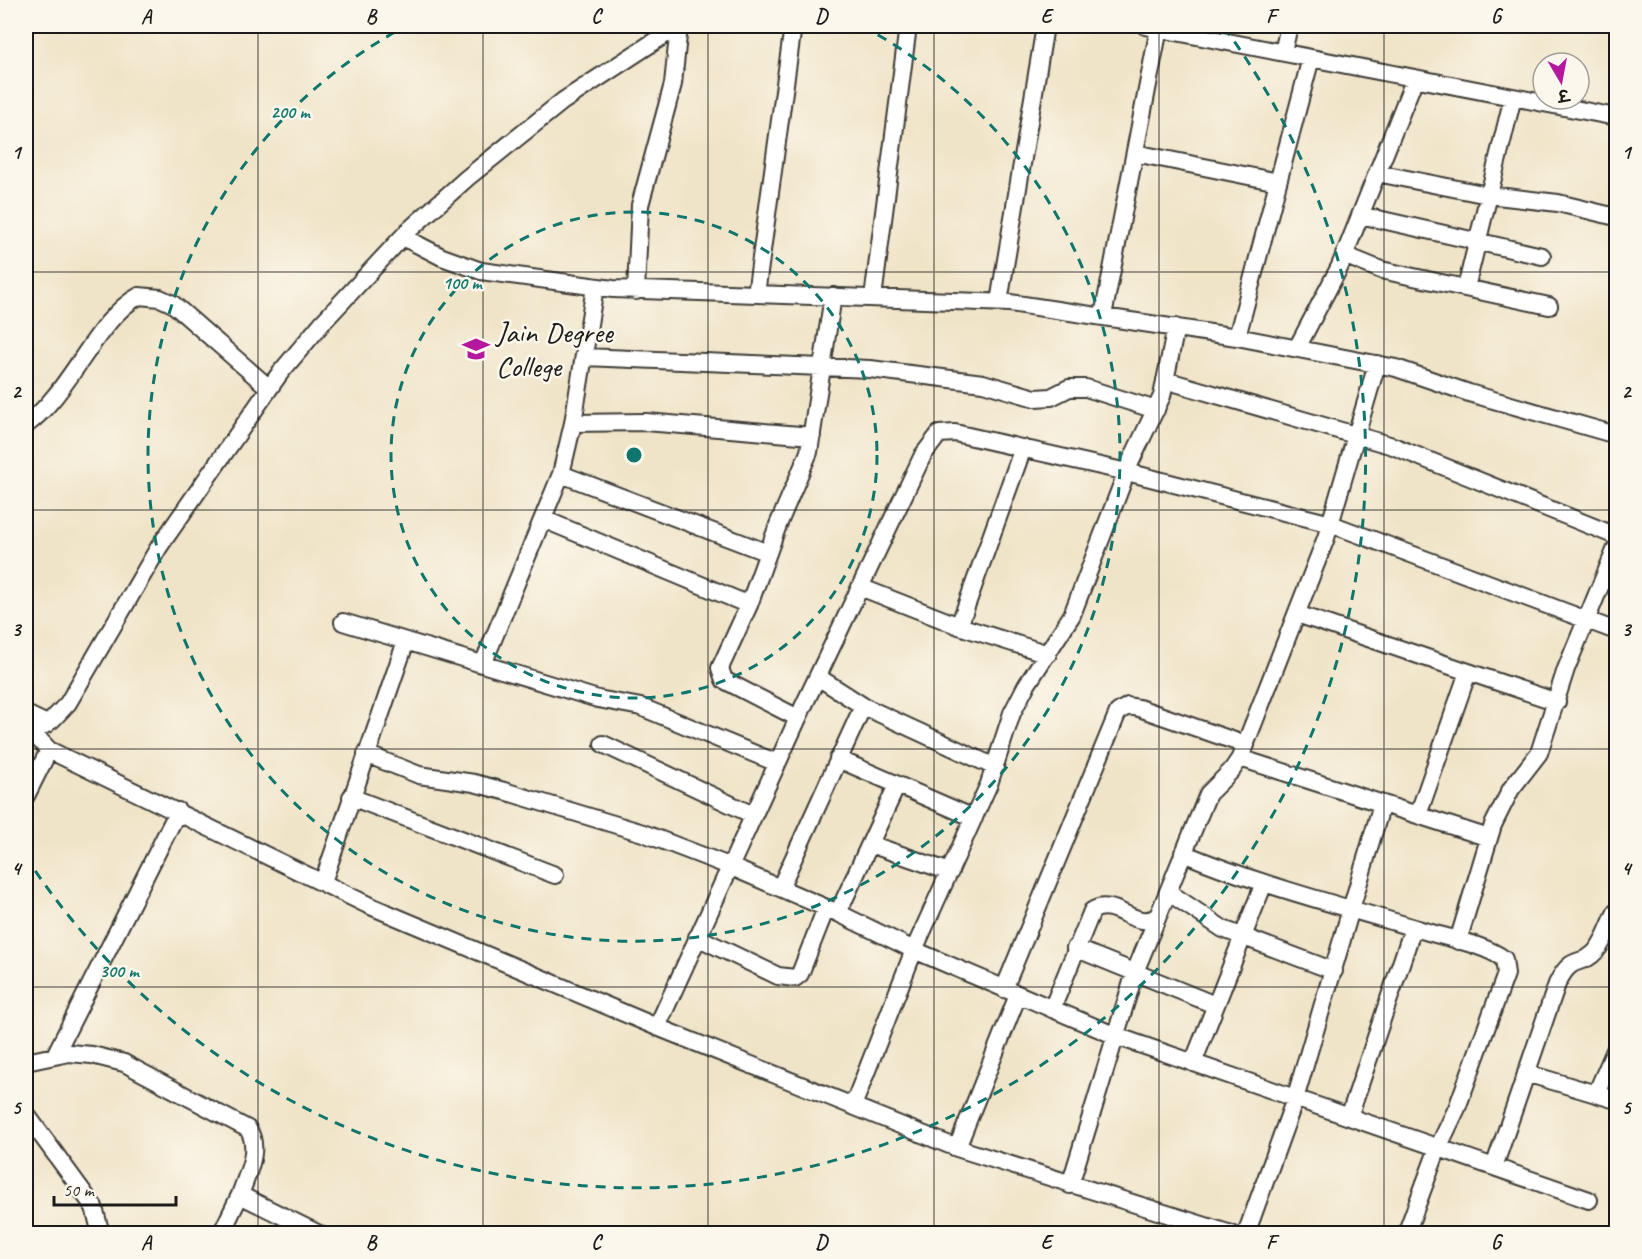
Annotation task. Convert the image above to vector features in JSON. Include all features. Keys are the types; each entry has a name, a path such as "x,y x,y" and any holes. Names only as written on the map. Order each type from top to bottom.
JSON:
{"street":[{"path":"35,732 68,704 155,554 269,388 323,322 403,237 467,178 563,101 678,26"},
{"path":"636,291 640,205 673,84 678,26"},
{"path":"756,294 793,26"},
{"path":"873,298 908,26"},
{"path":"999,302 1045,26"},
{"path":"1283,52 1289,26"},
{"path":"1103,316 1135,153 1152,27 1617,117"},
{"path":"1237,337 1311,58"},
{"path":"1297,348 1323,303 1344,255 1415,78"},
{"path":"1466,288 1513,97"},
{"path":"1135,153 1278,182"},
{"path":"1377,173 1488,195 1558,203 1617,217"},
{"path":"1360,215 1542,256"},
{"path":"403,237 442,257 482,271 596,287 636,291 999,302 1176,327 1377,364 1617,435"},
{"path":"1344,255 1367,266 1549,306"},
{"path":"483,664 561,474 573,423 596,287"},
{"path":"26,425 55,398 120,310 139,296 160,298 173,304 269,388"},
{"path":"798,718 733,686 720,675 723,659 749,605 778,525 803,471 812,435 833,296"},
{"path":"853,1106 914,950 995,767 1012,713 1026,686 1072,615 1127,472 1156,410 1176,327"},
{"path":"584,357 870,369 983,383 1035,398 1051,397 1069,388 1086,388 1156,410"},
{"path":"1070,1185 1135,972 1208,794 1232,770 1243,751 1331,524 1377,364"},
{"path":"1165,380 1357,435 1426,458 1617,536"},
{"path":"573,423 646,422 812,435"},
{"path":"657,1027 729,866 860,587 934,438 946,432 1127,472 1331,524 1617,631"},
{"path":"959,626 1023,448"},
{"path":"561,474 768,553"},
{"path":"543,519 749,605"},
{"path":"1458,941 1488,838 1504,800 1539,753 1566,669 1617,548"},
{"path":"860,587 959,626 1048,654"},
{"path":"1297,614 1557,702"},
{"path":"343,622 598,699 641,707 777,763"},
{"path":"323,882 406,641"},
{"path":"1418,815 1468,672"},
{"path":"818,677 863,706 995,767"},
{"path":"780,888 863,706"},
{"path":"957,1148 1011,992 1118,712 1128,706 1139,708 1382,804 1488,838"},
{"path":"26,714 35,732 49,750 445,938 657,1027 957,1148 1070,1185 1231,1233"},
{"path":"603,744 753,815"},
{"path":"26,796 49,750"},
{"path":"366,754 419,775 484,786 619,825 729,866 832,910 914,950 1116,1036 1589,1200"},
{"path":"838,759 974,818"},
{"path":"697,937 778,976 795,978 800,974 832,910 870,844 897,785"},
{"path":"351,797 555,875"},
{"path":"1246,1233 1295,1099 1382,804"},
{"path":"55,1055 178,811"},
{"path":"870,844 950,872"},
{"path":"1183,853 1264,883 1458,941 1498,954 1504,959 1506,974 1457,1108 1438,1148 1407,1233"},
{"path":"1192,1064 1264,883"},
{"path":"1168,892 1214,924 1242,937 1334,971"},
{"path":"1052,1009 1087,918 1098,907 1112,907 1143,921 1150,921 1158,916"},
{"path":"1494,1167 1563,972 1570,964 1597,950 1617,912"},
{"path":"1349,1117 1413,928"},
{"path":"1076,948 1215,1005"},
{"path":"1596,1094 1617,1048"},
{"path":"26,1062 55,1055 92,1055 124,1064 248,1128 253,1136 254,1151 240,1195 221,1233"},
{"path":"1526,1073 1617,1100"},
{"path":"26,1114 94,1207 101,1233"},
{"path":"240,1195 320,1233"}],"place":[{"name":"Jain Degree College","path":"476,349"}]}
